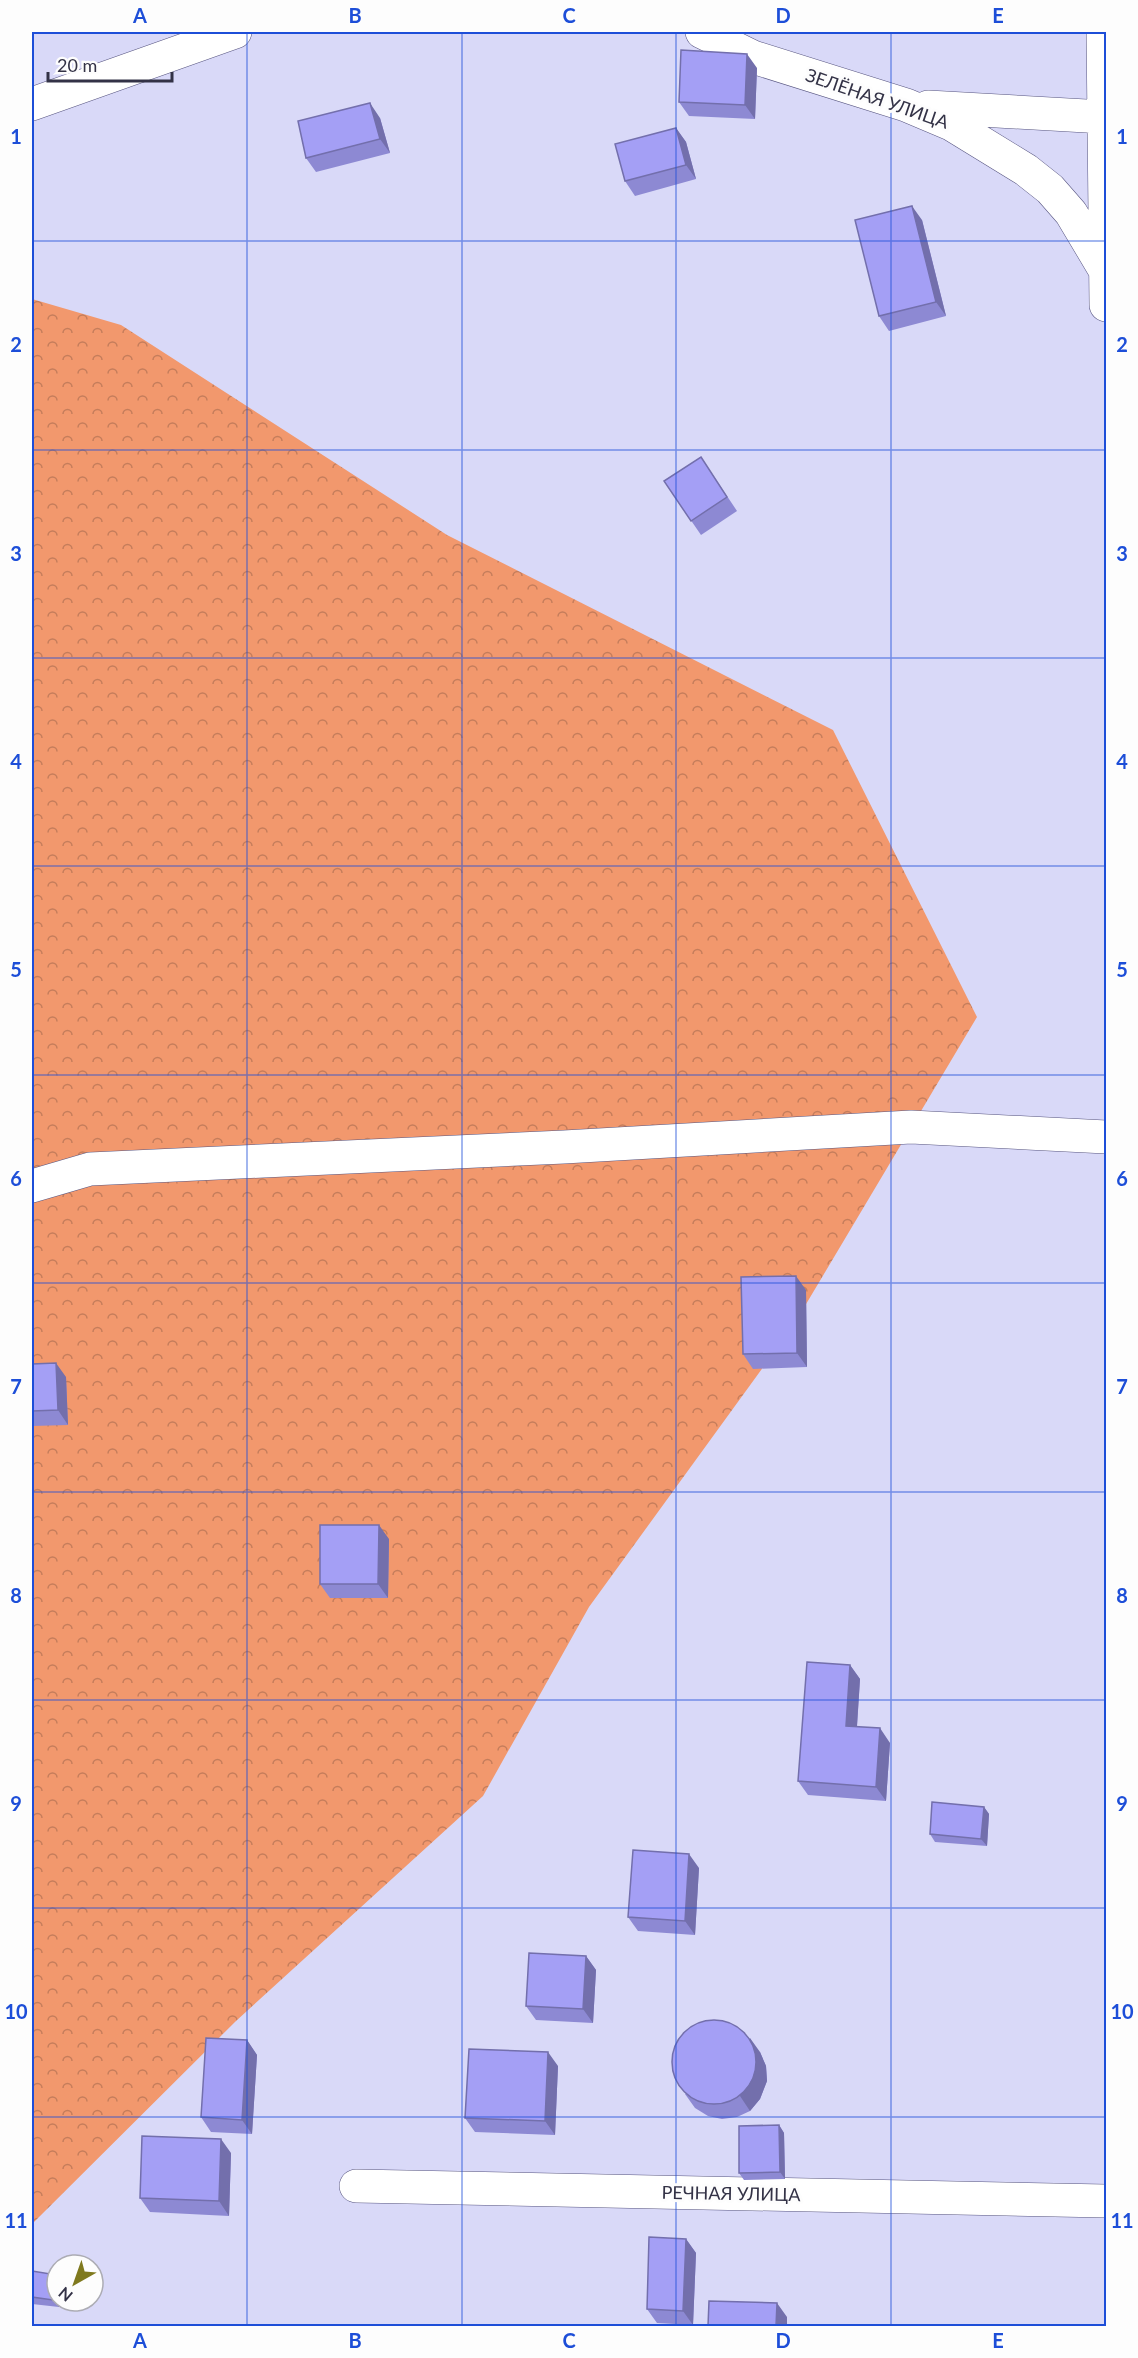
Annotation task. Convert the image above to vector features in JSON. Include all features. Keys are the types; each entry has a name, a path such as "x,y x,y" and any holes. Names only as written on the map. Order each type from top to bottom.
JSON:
{"street":[{"path":"32,104 235,32"},
{"name":"ЗЕЛЁНАЯ УЛИЦА","path":"702,32 753,57 906,105 951,124 1026,170 1050,189 1071,213 1105,270"},
{"path":"1103,32 1107,305"},
{"path":"906,105 1104,117"},
{"path":"32,1186 90,1169 564,1147 888,1128 1107,1137"},
{"name":"РЕЧНАЯ УЛИЦА","path":"356,2186 1107,2201"}],"green space":[{"path":"32,299 121,325 447,535 833,730 977,1017 793,1326 589,1607 483,1796 236,2021 32,2224"}],"building":[{"path":"681,50 747,54 745,105 679,102"},
{"path":"370,103 380,139 306,158 298,121"},
{"path":"676,128 686,165 625,181 615,144"},
{"path":"912,206 936,302 879,316 855,220"},
{"path":"701,457 727,497 691,521 664,481"},
{"path":"796,1276 797,1353 743,1354 741,1277"},
{"path":"56,1363 58,1410 32,1411 32,1364"},
{"path":"320,1525 379,1525 378,1584 320,1584"},
{"path":"807,1662 850,1665 846,1726 880,1728 876,1787 798,1781"},
{"path":"932,1802 984,1807 981,1839 930,1834"},
{"path":"633,1850 689,1854 685,1921 628,1917"},
{"path":"529,1953 586,1956 583,2009 526,2006"},
{"path":"714,2020 730,2023 744,2032 753,2046 756,2062 753,2078 744,2092 730,2101 714,2104 698,2101 684,2092 675,2078 672,2062 675,2046 684,2032 698,2023"},
{"path":"206,2038 247,2040 242,2120 201,2117"},
{"path":"469,2049 548,2052 545,2121 465,2118"},
{"path":"779,2125 780,2172 739,2173 739,2126"},
{"path":"142,2136 221,2139 219,2201 140,2198"},
{"path":"649,2237 686,2239 683,2311 647,2309"},
{"path":"32,2271 45,2273 45,2299 32,2297"},
{"path":"709,2301 777,2303 776,2326 708,2326"}]}
